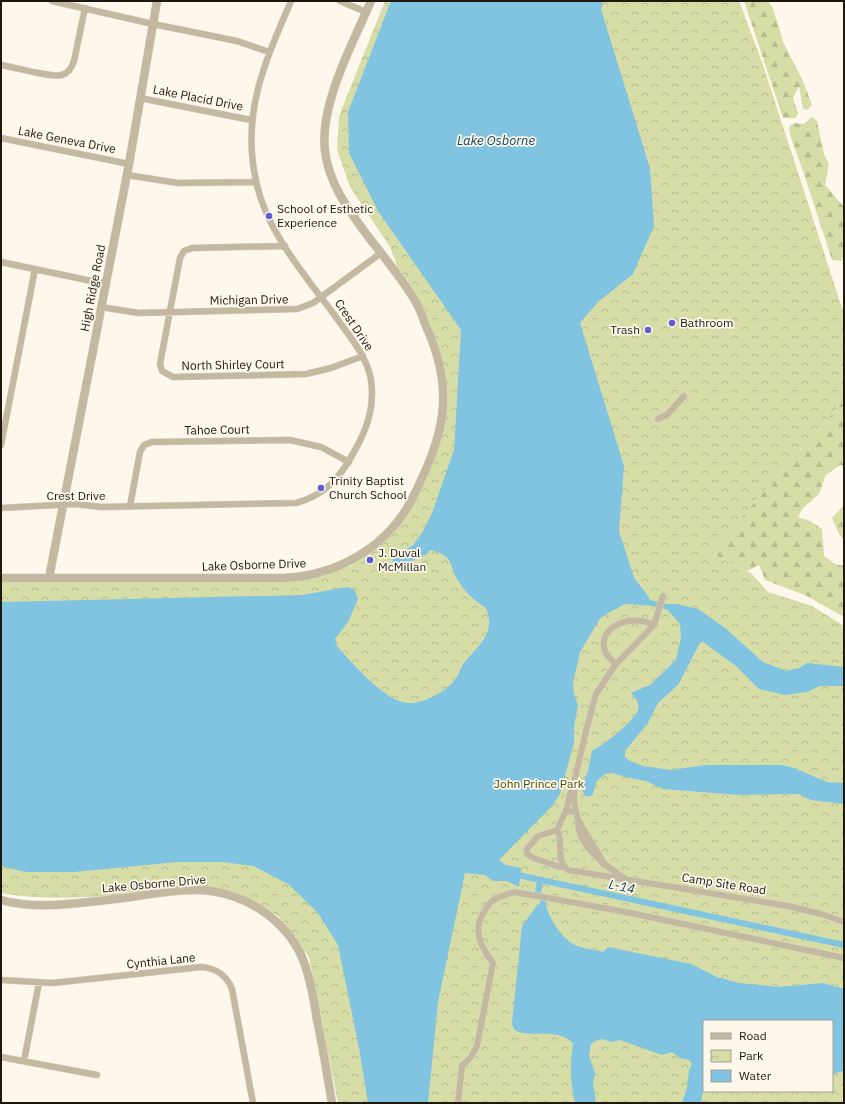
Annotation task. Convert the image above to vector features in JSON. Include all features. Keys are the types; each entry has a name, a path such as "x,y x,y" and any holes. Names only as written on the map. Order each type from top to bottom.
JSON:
{"street":[{"path":"52,1 237,41 270,52"},
{"name":"High Ridge Road","path":"49,578 127,175 157,1"},
{"name":"Crest Drive","path":"1,508 63,506 75,504 101,507 296,503 323,492 334,482 349,462 367,428 372,404 371,380 362,356 285,246 265,210 256,182 251,152 251,120 257,87 291,1"},
{"path":"340,1 366,12"},
{"name":"Lake Osborne Drive","path":"1,578 295,578 341,566 361,555 391,529 407,508 426,471 440,430 444,396 440,364 436,349 417,304 337,191 327,164 324,141 326,118 330,100 371,1"},
{"path":"1,65 53,75 66,73 71,69 74,62 85,8"},
{"name":"Lake Placid Drive","path":"140,98 251,120"},
{"name":"Lake Geneva Drive","path":"1,138 129,164"},
{"path":"127,175 178,183 256,182"},
{"path":"170,312 180,258 188,249 285,246"},
{"name":"Michigan Drive","path":"101,307 132,312 288,311 305,307 381,253"},
{"path":"1,262 106,284"},
{"path":"1,444 35,269"},
{"name":"North Shirley Court","path":"170,312 160,364 162,371 169,376 306,374 331,368 362,356"},
{"path":"658,419 661,419 668,414 684,396"},
{"name":"Tahoe Court","path":"130,506 140,452 144,445 152,442 290,440 320,447 349,462"},
{"name":"Camp Site Road","path":"663,596 654,625 616,664 596,694 575,778 574,803 578,826 584,840 605,865 625,879 788,906 821,914 844,922"},
{"path":"616,664 607,655 605,647 605,639 612,628 619,622 627,620 639,620 654,625"},
{"path":"564,867 560,858 559,834 557,830 566,811 575,778"},
{"path":"566,811 576,812"},
{"path":"557,830 538,836 530,843 526,851 530,856 560,868 564,867 574,872 625,879"},
{"path":"592,874 603,873 605,865"},
{"name":"Lake Osborne Drive","path":"1,900 20,903 60,905 176,892 211,891 241,899 259,909 280,926 301,956 314,1002 332,1103"},
{"path":"458,1103 462,1066 471,1057 477,1046 492,976 493,963 482,949 478,932 481,917 490,902 502,896 514,892 593,906 844,958"},
{"name":"Cynthia Lane","path":"1,980 39,983 201,967 217,971 226,979 232,989 253,1103"},
{"path":"24,1061 39,983"},
{"path":"1,1056 97,1075"}],"green space":[{"name":"John Prince Park","path":"385,1 739,1 763,65 844,314 844,400 710,553 751,573 768,592 812,606 844,626 844,1103 338,1103 309,957 279,917 261,905 241,895 204,887 189,886 119,895 71,898 48,898 1,893 1,581 324,575 352,565 370,552 421,486 437,453 446,411 444,368 436,339 405,286 390,247 350,187 337,150 339,116"},
{"path":"744,1 768,1 773,8 784,44 803,81 812,105 807,110 803,109 799,86 793,98 798,113 796,118 783,118"},
{"path":"812,117 817,121 824,154 829,164 825,185 844,207 844,257 841,261 832,260 790,135 789,127 794,123 804,124"},
{"path":"844,400 844,466 840,465 826,475 819,494 802,509 798,517 810,521 822,529 824,556 835,564 844,566 844,617 807,596 765,580 759,565 747,571 710,553"},
{"path":"844,505 844,540 839,534 832,518"}],"water":[{"name":"Lake Osborne","path":"391,1 603,1 601,9 650,168 654,226 633,274 598,302 580,323 624,466 619,531 634,578 650,600 698,609 724,627 763,662 786,671 799,668 807,663 844,667 844,686 820,686 807,692 785,695 759,689 736,666 703,642 700,643 678,685 658,703 648,723 625,751 625,757 630,761 643,766 670,770 707,765 782,765 794,768 827,782 844,783 844,804 811,800 798,794 739,795 663,789 646,781 612,773 605,774 597,781 592,796 585,796 581,788 588,771 592,751 618,733 635,715 638,710 638,705 631,693 650,685 676,660 681,637 680,624 668,610 655,606 625,604 601,617 580,652 573,681 574,694 578,705 574,726 574,742 560,794 552,806 499,860 506,865 521,868 519,887 507,881 493,881 485,875 465,873 438,1002 428,1103 368,1103 359,1048 338,945 318,913 288,884 253,866 223,862 178,862 74,872 26,872 1,866 1,602 303,595 347,587 354,589 358,599 348,622 335,639 337,646 379,689 399,701 408,703 428,699 442,692 448,687 457,677 462,666 479,646 487,633 489,618 486,608 465,590 455,576 448,558 439,552 430,550 427,554 401,566 393,563 392,559 413,545 422,533 432,513 454,450 461,330 378,211 349,153 348,112"},
{"path":"538,904 546,906 550,917 561,933 570,942 581,947 603,952 608,947 691,964 717,977 739,983 779,987 823,983 844,989 844,1071 833,1074 833,1020 703,1020 703,1090 701,1103 682,1103 687,1088 689,1070 692,1064 689,1060 680,1058 672,1052 662,1055 620,1040 611,1042 603,1039 595,1041 591,1044 589,1056 595,1073 593,1083 596,1103 575,1103 571,1073 573,1043 567,1038 554,1034 519,1032 514,1029 512,1023 522,926"}],"waterway":[{"name":"L-14","path":"513,874 844,945"},
{"path":"538,892 540,880"}],"place":[{"name":"School of Esthetic Experience","path":"269,216"},
{"name":"Bathroom","path":"672,323"},
{"name":"Trash","path":"648,330"},
{"name":"Trinity Baptist Church School","path":"321,488"},
{"name":"J. Duval McMillan","path":"370,560"}]}
